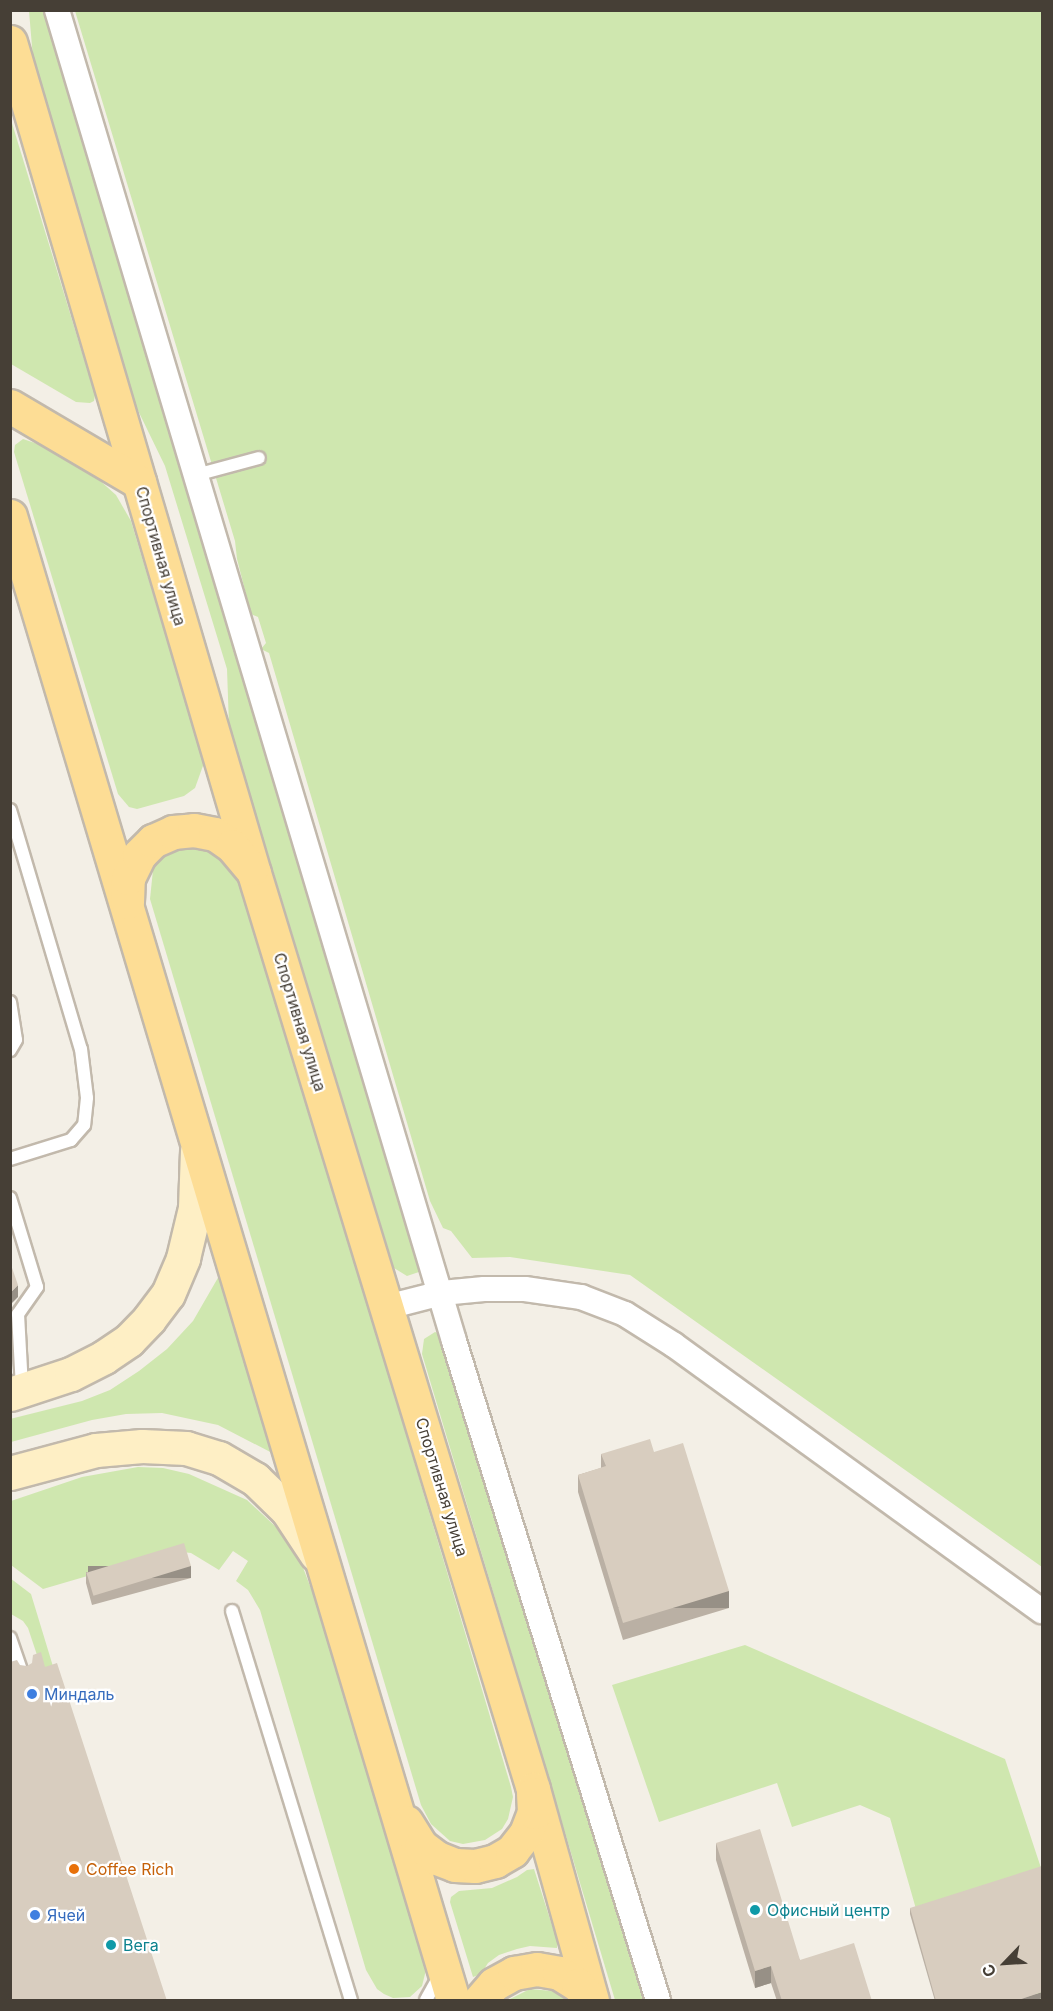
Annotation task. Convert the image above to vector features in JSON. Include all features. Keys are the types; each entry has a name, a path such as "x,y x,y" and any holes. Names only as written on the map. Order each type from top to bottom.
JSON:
{"main road":[{"name":"Спортивная улица","path":"10,42 254,873 533,1789 592,2001"},
{"path":"10,406 139,482"},
{"path":"10,516 453,2001"},
{"path":"127,905 128,878 139,855 153,841 173,832 194,830 215,834 232,846 254,873"},
{"path":"16,1393 71,1374 104,1357 129,1340 168,1294 183,1258 195,1208 198,1140"},
{"path":"10,1473 96,1450 142,1446 186,1448 219,1458 255,1479 287,1510 323,1565"},
{"path":"394,1800 421,1846 436,1858 455,1865 475,1866 495,1861 512,1851 526,1833 534,1812 533,1789"},
{"path":"480,2001 494,1984 514,1973 537,1969 559,1973 578,1985 592,2001"}],"street":[{"path":"57,10 491,1462 658,2001"},
{"path":"387,1307 442,1293 484,1288 525,1289 581,1297 625,1314 674,1345 1042,1611"}],"lane":[{"path":"196,475 259,459"},
{"path":"10,810 81,1049 87,1098 84,1125 71,1140 10,1159"},
{"path":"10,1002 16,1040 10,1050"},
{"path":"10,1198 37,1287 18,1314 16,1393"},
{"path":"232,1611 351,2001"},
{"path":"10,1638 25,1681"},
{"path":"426,2001 443,1967"}],"green space":[{"path":"29,11 52,11 423,1267 419,1272 407,1276 394,1268 229,726 227,669 165,466 129,392 34,70"},
{"path":"75,11 1042,11 1042,1567 630,1275 510,1257 472,1258 451,1231 443,1228 430,1201 269,653 261,649 266,643 258,617 251,614 237,559 235,541"},
{"path":"11,120 95,395 94,401 90,403 76,402 11,364"},
{"path":"23,439 50,448 97,478 116,495 131,521 204,763 195,788 184,796 137,809 129,807 118,794 14,452 15,445"},
{"path":"180,844 213,845 240,877 511,1787 513,1797 508,1819 502,1829 485,1840 463,1844 450,1841 431,1824 421,1805 150,899 153,870 159,859"},
{"path":"219,1276 276,1455 218,1425 162,1413 126,1414 92,1420 11,1442 10,1419 82,1401 110,1390 167,1349 193,1321"},
{"path":"435,1332 440,1334 647,2000 615,2000 422,1354 424,1339"},
{"path":"138,1467 163,1468 189,1474 247,1500 276,1527 302,1565 322,1617 427,1966 422,1986 410,1997 393,1998 384,1994 377,1989 366,1970 260,1610 248,1590 236,1581 248,1561 233,1551 219,1570 191,1553 173,1551 43,1589 11,1565 11,1501 82,1477"},
{"path":"10,1578 31,1594 55,1673 44,1676 28,1628 23,1621 11,1614"},
{"path":"745,1645 1005,1759 1042,1871 1042,2000 942,2000 890,1818 860,1805 792,1827 777,1783 659,1822 612,1685"},
{"path":"534,1869 557,1941 557,1948 530,1946 499,1955 488,1963 481,1974 473,1977 450,1902 451,1897 459,1891 492,1888 527,1870"},
{"path":"530,1989 552,1991 569,2000 508,2000"}],"building":[{"path":"10,1262 18,1285 10,1293"},
{"path":"650,1439 654,1452 683,1443 729,1591 623,1623 578,1475 606,1466 601,1454"},
{"path":"184,1543 191,1566 93,1596 86,1573"},
{"name":"Вега","path":"41,1652 45,1667 57,1663 167,2001 10,2001 10,1662 17,1660 20,1665 27,1666 32,1663 33,1655"},
{"name":"Офисный центр","path":"760,1829 800,1960 854,1943 872,2001 782,2001 771,1966 755,1971 716,1843"},
{"path":"1042,1866 1042,1992 1015,2001 936,2001 910,1908"}],"place":[{"name":"Миндаль","path":"32,1694"},
{"name":"Coffee Rich","path":"74,1869"},
{"name":"Офисный центр","path":"755,1910"},
{"name":"Ячей","path":"35,1915"},
{"name":"Вега","path":"111,1945"}]}
